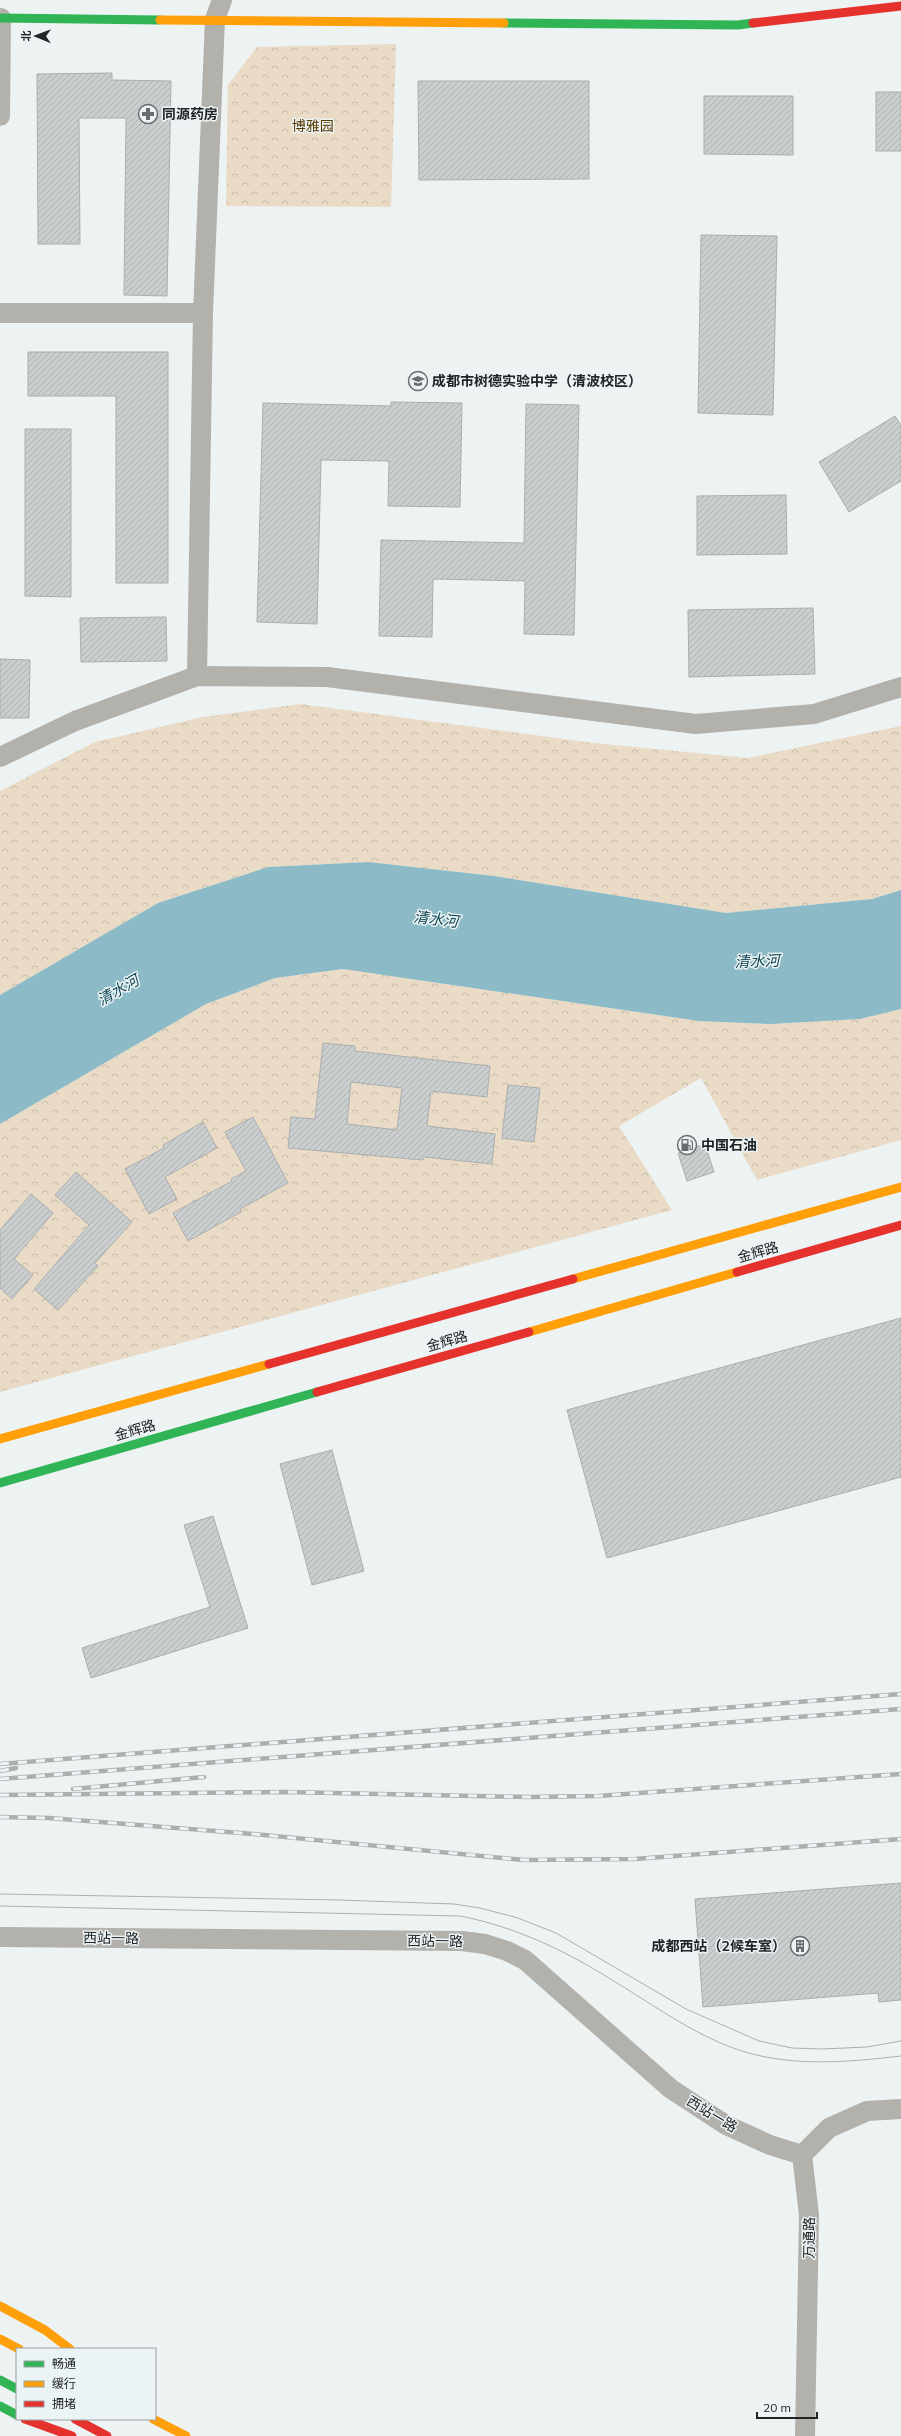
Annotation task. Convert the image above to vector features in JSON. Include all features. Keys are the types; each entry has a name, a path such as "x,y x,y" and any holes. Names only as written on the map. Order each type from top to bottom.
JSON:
{"main road":[{"path":"0,18 738,25 901,6"},
{"name":"金辉路","path":"0,1439 901,1187"},
{"name":"金辉路","path":"0,1483 901,1225"},
{"path":"0,2306 45,2330 69,2348"},
{"path":"0,2339 16,2348"},
{"path":"0,2380 16,2388"},
{"path":"0,2406 16,2414"},
{"path":"156,2413 186,2436"},
{"path":"27,2420 72,2436"},
{"path":"77,2420 108,2436"},
{"path":"155,2420 186,2436"}],"street":[{"path":"197,676 203,313 215,19 222,0"},
{"path":"0,18 0,116"},
{"path":"0,313 203,313"},
{"path":"0,757 75,721 197,676 327,677 696,724 814,714 901,687"},
{"name":"西站一路","path":"0,1937 462,1941 485,1944 507,1951 541,1972 672,2089 726,2125 770,2146 802,2155"},
{"path":"802,2155 829,2128 867,2111 901,2109"},
{"name":"万通路","path":"802,2155 809,2214 805,2436"}],"green space":[{"name":"博雅园","path":"396,44 391,207 226,206 228,85 257,47"},
{"path":"300,704 594,743 748,758 901,726 901,890 872,899 726,913 494,876 368,862 268,867 158,903 0,995 0,791 95,742 203,717"},
{"path":"343,969 699,1021 771,1024 860,1019 901,1009 901,1140 757,1180 701,1078 619,1126 672,1210 0,1392 0,1124 206,1004 275,978"}],"water":[{"name":"清水河","path":"368,862 494,876 726,913 872,899 901,890 901,1009 860,1019 771,1024 699,1021 343,969 275,978 206,1004 0,1124 0,995 158,903 268,867"}],"building":[{"path":"112,73 112,80 171,81 167,296 124,295 126,118 79,118 80,244 38,244 37,74"},
{"path":"418,81 589,81 589,179 419,180"},
{"path":"876,92 901,92 901,151 876,151"},
{"path":"704,96 793,96 793,155 704,154"},
{"path":"701,235 777,236 773,415 698,413"},
{"path":"28,352 168,352 168,583 116,583 116,396 28,396"},
{"path":"391,402 462,403 460,507 388,506 389,461 321,460 317,624 257,622 263,403 391,406"},
{"path":"526,404 579,405 574,635 524,634 525,581 433,579 432,637 379,636 381,540 524,543"},
{"path":"895,416 901,425 901,481 849,512 819,462"},
{"path":"25,429 71,429 71,597 25,596"},
{"path":"786,495 787,554 697,555 697,496"},
{"path":"813,608 815,674 689,677 688,610"},
{"path":"166,617 167,661 81,662 80,618"},
{"path":"0,659 30,660 29,718 0,718"},
{"path":"323,1043 355,1046 355,1051 490,1066 487,1097 431,1091 427,1126 495,1134 492,1164 424,1157 423,1160 288,1148 291,1117 315,1119","holes":["351,1082 402,1088 397,1130 347,1124"]},
{"path":"508,1085 540,1088 534,1142 502,1138"},
{"path":"253,1117 288,1183 240,1209 241,1212 188,1241 173,1213 232,1181 231,1179 246,1171 225,1132"},
{"path":"203,1122 217,1148 165,1177 177,1199 149,1214 125,1169 164,1148 163,1145"},
{"path":"705,1144 714,1172 687,1181 678,1153"},
{"path":"76,1172 132,1222 95,1263 98,1266 58,1310 34,1289 89,1225 55,1195"},
{"path":"31,1194 53,1213 14,1259 33,1275 12,1299 0,1288 0,1230"},
{"path":"901,1318 901,1477 607,1558 567,1410"},
{"path":"332,1450 364,1571 312,1585 280,1464"},
{"path":"213,1516 248,1628 91,1678 82,1648 210,1607 184,1525"},
{"name":"成都西站（2候车室）","path":"901,1883 901,2000 879,2002 878,1993 703,2007 695,1899"}],"tram line":[{"path":"0,1894 339,1900 454,1904 480,1908 518,1918 556,1933 686,2009 759,2041 792,2048 822,2049 867,2047 901,2041"},
{"path":"0,1906 460,1916 502,1927 561,1951 599,1972 695,2031 745,2052 784,2060 823,2062 901,2056"}],"railway":[{"path":"0,1764 901,1694"},
{"path":"0,1779 901,1709"},
{"path":"0,1771 16,1768"},
{"path":"0,1795 285,1792 527,1797 598,1796 901,1774"},
{"path":"73,1789 204,1777"},
{"path":"0,1817 49,1818 253,1834 524,1860 635,1859 901,1839"}],"traffic: fast":[{"path":"0,18 160,20"},
{"path":"504,23 738,25 753,23"},
{"path":"0,1483 317,1392"},
{"path":"0,2380 16,2388"},
{"path":"0,2406 16,2414"}],"traffic: slow":[{"path":"160,20 504,23"},
{"path":"573,1279 901,1187"},
{"path":"529,1332 737,1272"},
{"path":"0,1439 269,1364"},
{"path":"0,2306 45,2330 69,2348"},
{"path":"0,2339 17,2348"},
{"path":"155,2420 186,2436"}],"traffic: jam":[{"path":"753,23 901,6"},
{"path":"737,1272 901,1225"},
{"path":"269,1364 573,1279"},
{"path":"317,1392 529,1332"},
{"path":"28,2420 72,2436"},
{"path":"77,2420 107,2436"}],"place":[{"name":"同源药房","path":"148,114"},
{"name":"成都市树德实验中学（清波校区）","path":"418,381"},
{"name":"中国石油","path":"687,1145"},
{"name":"成都西站（2候车室）","path":"800,1946"}]}
